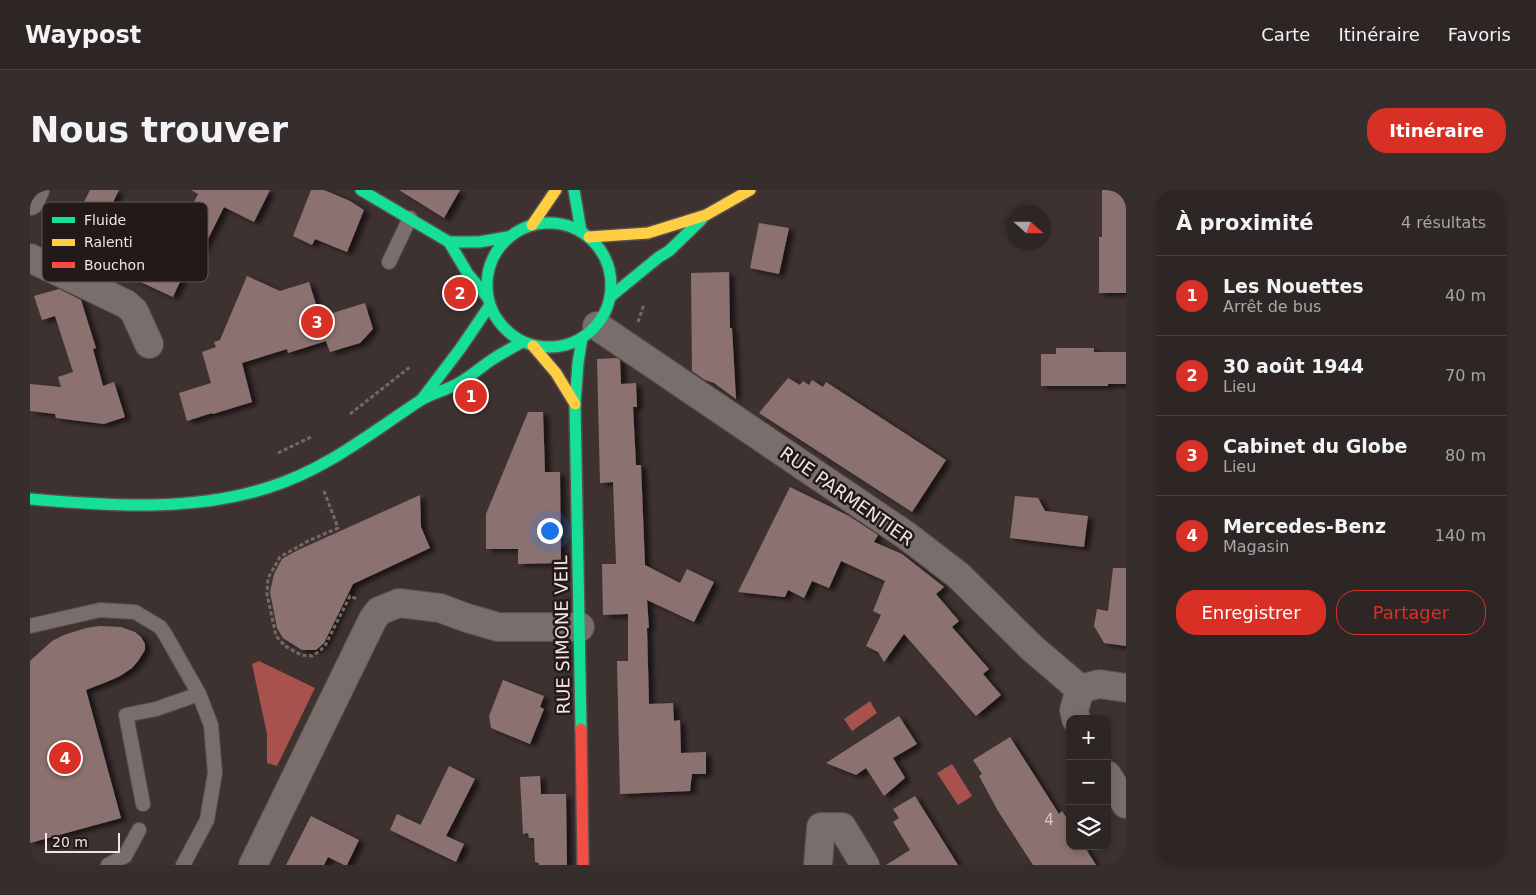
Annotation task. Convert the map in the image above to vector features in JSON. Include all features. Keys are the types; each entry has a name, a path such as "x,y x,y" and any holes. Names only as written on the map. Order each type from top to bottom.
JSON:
{"main road":[{"path":"361,190 449,242 468,274 489,301 497,320 508,333 528,344 550,348 558,347 567,345 590,332 605,312 610,297 611,275 603,254 585,234 566,225 549,222 532,225 508,237 494,255 487,276 489,301 460,349 422,399"},
{"path":"532,225 556,190"},
{"path":"574,190 585,234"},
{"path":"585,234 634,236 648,233 706,215 750,190"},
{"path":"610,297 646,267 669,251 706,215"},
{"path":"449,242 470,242 508,237"},
{"name":"RUE SIMONE VEIL","path":"583,865 575,404 578,384 578,363 590,332"},
{"path":"30,498 77,504 150,506 193,503 250,493 272,486 326,461 368,436 422,399 456,385 503,353 528,344"},
{"name":"RUE SIMONE VEIL","path":"528,344 548,361 575,404"}],"street":[{"path":"30,201 35,190"},
{"path":"30,258 42,264"},
{"path":"80,282 126,304 134,311 150,344"},
{"name":"RUE PARMENTIER","path":"590,332 711,403 907,536 958,575 1032,648 1080,689"},
{"path":"253,865 373,618 379,611 399,603 440,608 498,627 580,627"},
{"path":"1075,715 1074,710 1080,689 1099,684 1126,688"},
{"path":"1111,781 1126,804"},
{"path":"818,865 821,828 842,827 865,865"}],"lane":[{"path":"389,262 410,218"},
{"path":"30,626 100,610 135,612 160,627 199,694 211,725 215,773 207,820 183,865"},
{"path":"144,804 126,715 156,709 199,694"},
{"path":"108,865 125,856 139,830"}],"path":[{"path":"344,419 412,366"},
{"path":"277,454 319,433"},
{"path":"324,490 338,528 308,541 280,557 268,578 267,594 276,636 285,646 301,655 312,656 326,644 350,596 357,599"}],"shaded area":[{"path":"259,661 315,688 277,766 267,763 267,734 252,664"},
{"path":"870,701 877,713 852,731 844,719"},
{"path":"952,764 972,796 958,805 937,773"}],"building":[{"path":"90,190 119,190 113,202 84,202"},
{"path":"191,190 270,190 254,222 224,207 208,239 208,202 194,202 198,194"},
{"path":"311,190 324,190 350,201 364,210 347,252 315,239 312,245 293,236"},
{"path":"399,190 460,190 444,218"},
{"path":"1102,190 1126,190 1126,293 1099,293 1099,237 1102,237"},
{"path":"759,223 789,228 779,274 750,268"},
{"path":"729,272 730,328 732,328 736,399 714,383 705,380 692,371 691,273"},
{"path":"247,276 280,291 309,282 320,317 365,303 373,329 360,343 330,352 326,341 288,353 287,349 242,363 252,402 187,421 179,393 211,383 202,352 216,347 214,342 220,340"},
{"path":"140,282 180,282 173,297"},
{"path":"59,289 81,300 96,348 93,349 103,386 114,382 125,417 104,424 56,418 55,414 30,411 30,384 61,387 58,377 73,372 55,316 42,320 34,296"},
{"path":"1056,348 1094,348 1094,352 1126,352 1126,384 1108,384 1108,386 1041,386 1041,354 1056,354"},
{"path":"617,358 620,360 621,384 636,383 637,407 633,407 636,465 641,465 645,565 680,583 687,569 714,582 694,622 647,600 649,704 673,703 674,721 680,720 681,753 706,752 706,774 692,774 690,791 620,794 617,661 628,661 628,614 603,615 602,564 616,564 613,482 600,483 597,359"},
{"path":"788,378 800,385 803,381 809,385 812,380 823,387 826,382 946,460 912,512 759,413"},
{"path":"528,412 543,412 545,472 560,472 561,563 518,564 518,549 486,549 486,514"},
{"path":"790,487 849,516 878,535 874,542 902,554 944,587 936,594 959,621 952,627 989,669 983,674 1001,695 976,716 904,634 884,662 878,652 866,646 881,615 873,611 885,581 841,561 829,588 812,581 804,598 788,590 785,597 738,592"},
{"path":"420,495 421,527 430,548 353,584 324,643 316,650 302,650 283,638 277,628 270,592 274,574 282,559"},
{"path":"1015,496 1038,498 1045,511 1088,516 1084,547 1010,538"},
{"path":"1113,568 1126,568 1126,646 1104,643 1094,626 1097,609 1108,611"},
{"path":"100,626 121,627 135,632 145,644 145,650 132,668 120,676 86,690 121,818 30,843 30,661 52,641 64,635"},
{"path":"503,680 544,696 540,707 544,709 530,744 491,728 489,716"},
{"path":"899,716 917,744 893,758 905,778 884,796 866,768 856,775 826,763"},
{"path":"1010,737 1059,814 1062,811 1066,817 1066,850 1087,850 1096,865 1033,865 998,811 979,776 982,774 973,760"},
{"path":"449,766 475,779 446,836 464,844 456,862 390,830 397,814 421,825"},
{"path":"540,776 541,794 566,794 567,865 539,865 539,863 535,862 534,838 529,838 528,833 523,834 520,777"},
{"path":"915,796 958,865 886,865 910,850 893,822 899,818 893,809"},
{"path":"311,816 359,840 347,865 328,857 324,865 286,865"}],"traffic: fast":[{"path":"361,190 449,242 468,274 488,298"},
{"path":"574,190 581,231"},
{"path":"610,297 669,251 702,219"},
{"path":"549,223 573,228 584,233 593,241 601,250 606,261 611,285 606,309 601,320 593,329 584,337 573,342 549,347 525,342 514,337 505,329 497,320 492,309 487,285 492,261 497,250 505,241 514,233 525,228 549,223"},
{"path":"449,242 479,242 508,237"},
{"path":"422,399 490,305"},
{"path":"581,729 575,404 582,338"},
{"path":"30,499 90,504 181,504 241,495 270,487 330,460 421,400 459,383 493,359 522,342"}],"traffic: slow":[{"path":"532,225 556,190"},
{"path":"589,237 648,233 706,215 750,190"},
{"path":"533,346 556,373 575,404"}],"traffic: jam":[{"path":"581,729 583,865"}],"place":[{"name":"30 août 1944","path":"460,293"},
{"name":"Cabinet du Globe","path":"317,322"},
{"name":"Les Nouettes","path":"471,396"},
{"name":"Mercedes-Benz","path":"65,758"}]}
